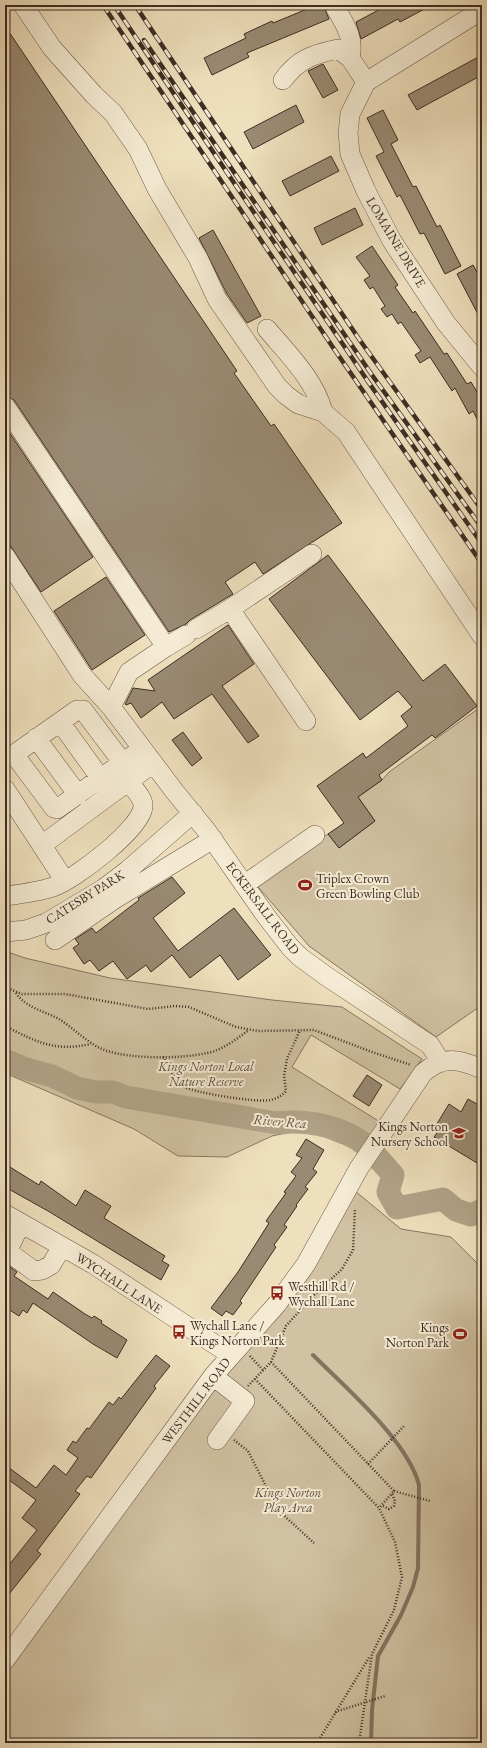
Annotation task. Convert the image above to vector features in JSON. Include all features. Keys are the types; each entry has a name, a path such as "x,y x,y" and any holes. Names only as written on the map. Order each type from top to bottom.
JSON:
{"street":[{"path":"23,5 52,48 94,95 113,113 138,149 157,189 198,258 217,299 278,386 286,395 298,404 323,412 346,432 482,636"},
{"path":"334,5 349,34 353,47 350,58"},
{"path":"282,80 292,67 315,54 338,49 350,58 366,82 482,10"},
{"name":"LOMAINE DRIVE","path":"366,82 350,114 348,133 350,154 366,192 392,241 446,323 482,367"},
{"path":"267,329 306,377 320,400 323,412"},
{"path":"5,406 166,647"},
{"path":"112,707 129,672 166,647 230,609 312,554"},
{"name":"ECKERSALL ROAD","path":"5,556 82,676 112,707 213,839 244,885 283,938 300,957 430,1045 440,1062"},
{"path":"230,609 306,722"},
{"path":"5,896 54,887 65,881 105,853 134,824 142,811 143,801 125,772 83,710 77,710 18,751 16,757 54,808 58,809 101,779 125,772"},
{"path":"60,722 101,779"},
{"path":"36,738 78,795"},
{"path":"42,845 125,772 148,756"},
{"path":"5,789 65,881"},
{"name":"CATESBY PARK","path":"5,932 26,930 46,923 103,889 128,870 143,854 193,813"},
{"path":"244,885 315,835"},
{"path":"55,940 115,899 213,839"},
{"path":"440,1062 461,1062 482,1069"},
{"name":"WESTHILL ROAD","path":"5,1659 213,1376 277,1304 306,1264 359,1168 380,1139 423,1073 440,1062"},
{"path":"13,1219 7,1250 34,1271 42,1270 51,1265 62,1247"},
{"name":"WYCHALL LANE","path":"13,1219 93,1264 236,1351"},
{"path":"213,1376 245,1401 220,1436"}],"path":[{"path":"5,987 16,993 22,1001 58,1018 92,1044 107,1051 163,1057 207,1053 227,1045 249,1030"},
{"path":"16,993 66,994 148,1009 176,1006 189,1007 229,1024 249,1030 265,1032 300,1030 321,1032 372,1052 409,1063 423,1073"},
{"path":"5,1026 39,1043 73,1048 92,1044"},
{"path":"163,1057 174,1075 185,1087 228,1098 269,1100 282,1096 286,1091 284,1076 287,1059 300,1030"},
{"path":"317,1743 372,1654 394,1610 402,1577 395,1542 379,1508 255,1379 271,1362 286,1326 313,1296 342,1269 353,1250 355,1202"},
{"path":"236,1351 263,1370"},
{"path":"271,1362 394,1492 415,1496 430,1501"},
{"path":"368,1464 405,1426"},
{"path":"220,1436 248,1452 278,1510 314,1543"},
{"path":"379,1508 394,1492"},
{"path":"382,1506 389,1508 394,1506 395,1501 392,1494"},
{"path":"359,1743 372,1654"},
{"path":"335,1712 385,1696"}],"green space":[{"path":"482,706 482,1005 436,1037 309,946 253,881 328,834 339,848 375,821 358,797 382,780 389,772"},
{"name":"Kings Norton Local Nature Reserve","path":"5,951 25,958 110,978 272,1000 342,1007 422,1059 400,1089 311,1035 292,1067 380,1122 358,1150 305,1129 272,1136 227,1157 178,1156 134,1129 5,1073"},
{"name":"Kings Norton Park","path":"355,1191 401,1229 451,1237 482,1268 482,1743 5,1743 5,1663"}],"building":[{"path":"317,5 323,5 329,19 247,53 249,57 212,75 204,58 246,38 244,34 272,21 273,23"},
{"path":"388,5 432,5 400,22 398,19 361,39 356,22"},
{"path":"5,26 237,371 234,373 271,426 274,424 342,523 263,574 255,562 225,582 233,594 190,620 186,624 169,632 14,400 5,395"},
{"path":"482,55 482,75 417,110 408,95"},
{"path":"323,64 338,90 323,98 308,71"},
{"path":"296,105 304,122 253,149 244,132"},
{"path":"383,110 398,140 391,144 413,187 416,186 437,227 440,225 461,266 445,274 424,233 420,234 400,195 397,197 376,156 384,152 367,118"},
{"path":"331,156 339,171 290,196 282,181"},
{"path":"355,208 363,225 322,245 314,228"},
{"path":"213,230 261,316 247,323 227,294 199,238"},
{"path":"372,246 398,285 395,287 413,313 415,311 444,354 447,353 467,384 471,382 477,392 482,389 482,429 473,411 469,414 455,388 452,391 430,357 420,363 415,355 421,351 401,322 398,324 392,314 387,317 381,309 385,306 373,287 370,289 364,280 370,276 356,257"},
{"path":"473,265 482,281 482,322 457,274"},
{"path":"5,426 93,557 41,592 5,538"},
{"path":"328,555 423,681 445,664 477,706 435,738 432,735 379,775 382,780 358,797 375,821 339,848 328,834 344,823 317,786 363,753 366,758 408,726 401,716 412,707 398,691 360,720 269,599"},
{"path":"106,577 145,635 92,670 54,611"},
{"path":"228,625 254,664 222,686 259,736 248,743 212,694 174,719 162,702 141,718 131,703 125,704 133,688 155,691 148,680"},
{"path":"183,732 202,758 192,766 172,740"},
{"path":"172,877 185,893 153,918 178,951 234,908 271,955 238,980 220,955 190,978 172,955 151,972 146,965 127,979 113,961 99,971 90,960 84,964 73,948 79,944 75,939 92,928 96,933 139,900 138,898"},
{"path":"367,1075 382,1085 369,1106 353,1096"},
{"name":"Kings Norton Nursery School","path":"468,1099 482,1107 482,1154 477,1163 434,1137 439,1130 435,1127 449,1104 461,1112"},
{"path":"306,1139 324,1150 313,1169 317,1172 305,1187 308,1189 284,1225 287,1227 274,1245 276,1247 240,1301 242,1303 233,1315 226,1311 222,1316 211,1308 238,1272 269,1223 266,1221 296,1176 291,1172 302,1158 296,1155"},
{"path":"5,1164 39,1185 41,1181 76,1206 85,1190 111,1206 104,1218 165,1256 162,1261 169,1265 161,1280 48,1211 5,1187"},
{"path":"5,1263 17,1272 14,1276 48,1299 53,1292 85,1314 92,1318 94,1316 102,1321 101,1323 127,1340 117,1358 93,1344 33,1303 27,1313 23,1310 19,1316 5,1307"},
{"path":"156,1355 170,1366 154,1386 156,1388 91,1478 87,1476 75,1491 80,1494 37,1551 41,1554 5,1599 5,1570 37,1530 22,1518 36,1500 5,1477 5,1471 8,1467 36,1488 54,1465 66,1475 78,1458 67,1450 73,1441 76,1443 87,1428 89,1429 109,1402 113,1405 119,1397 121,1399"}],"waterway":[{"name":"River Rea","path":"5,1060 23,1068 52,1076 77,1088 96,1092 113,1092 126,1097 276,1123 308,1123 338,1130 362,1142 393,1175 388,1192 397,1208 443,1199 456,1210 471,1215 482,1210"},
{"path":"313,1355 358,1399 389,1433 413,1468 419,1485 418,1568 413,1587 401,1615 378,1656 372,1710 371,1743"}],"railway":[{"path":"103,5 332,346 482,564"},
{"path":"114,5 369,383 482,544"},
{"path":"135,5 359,339 482,510"},
{"path":"144,40 372,375 482,528"}],"place":[{"name":"Triplex Crown Green Bowling Club","path":"305,885"},
{"name":"Kings Norton Nursery School","path":"459,1133"},
{"name":"Westhill Rd / Wychall Lane","path":"277,1293"},
{"name":"Wychall Lane / Kings Norton Park","path":"179,1332"},
{"name":"Kings Norton Park","path":"460,1334"}],"park label":[{"name":"Kings Norton Play Area","path":"288,1500"}]}
